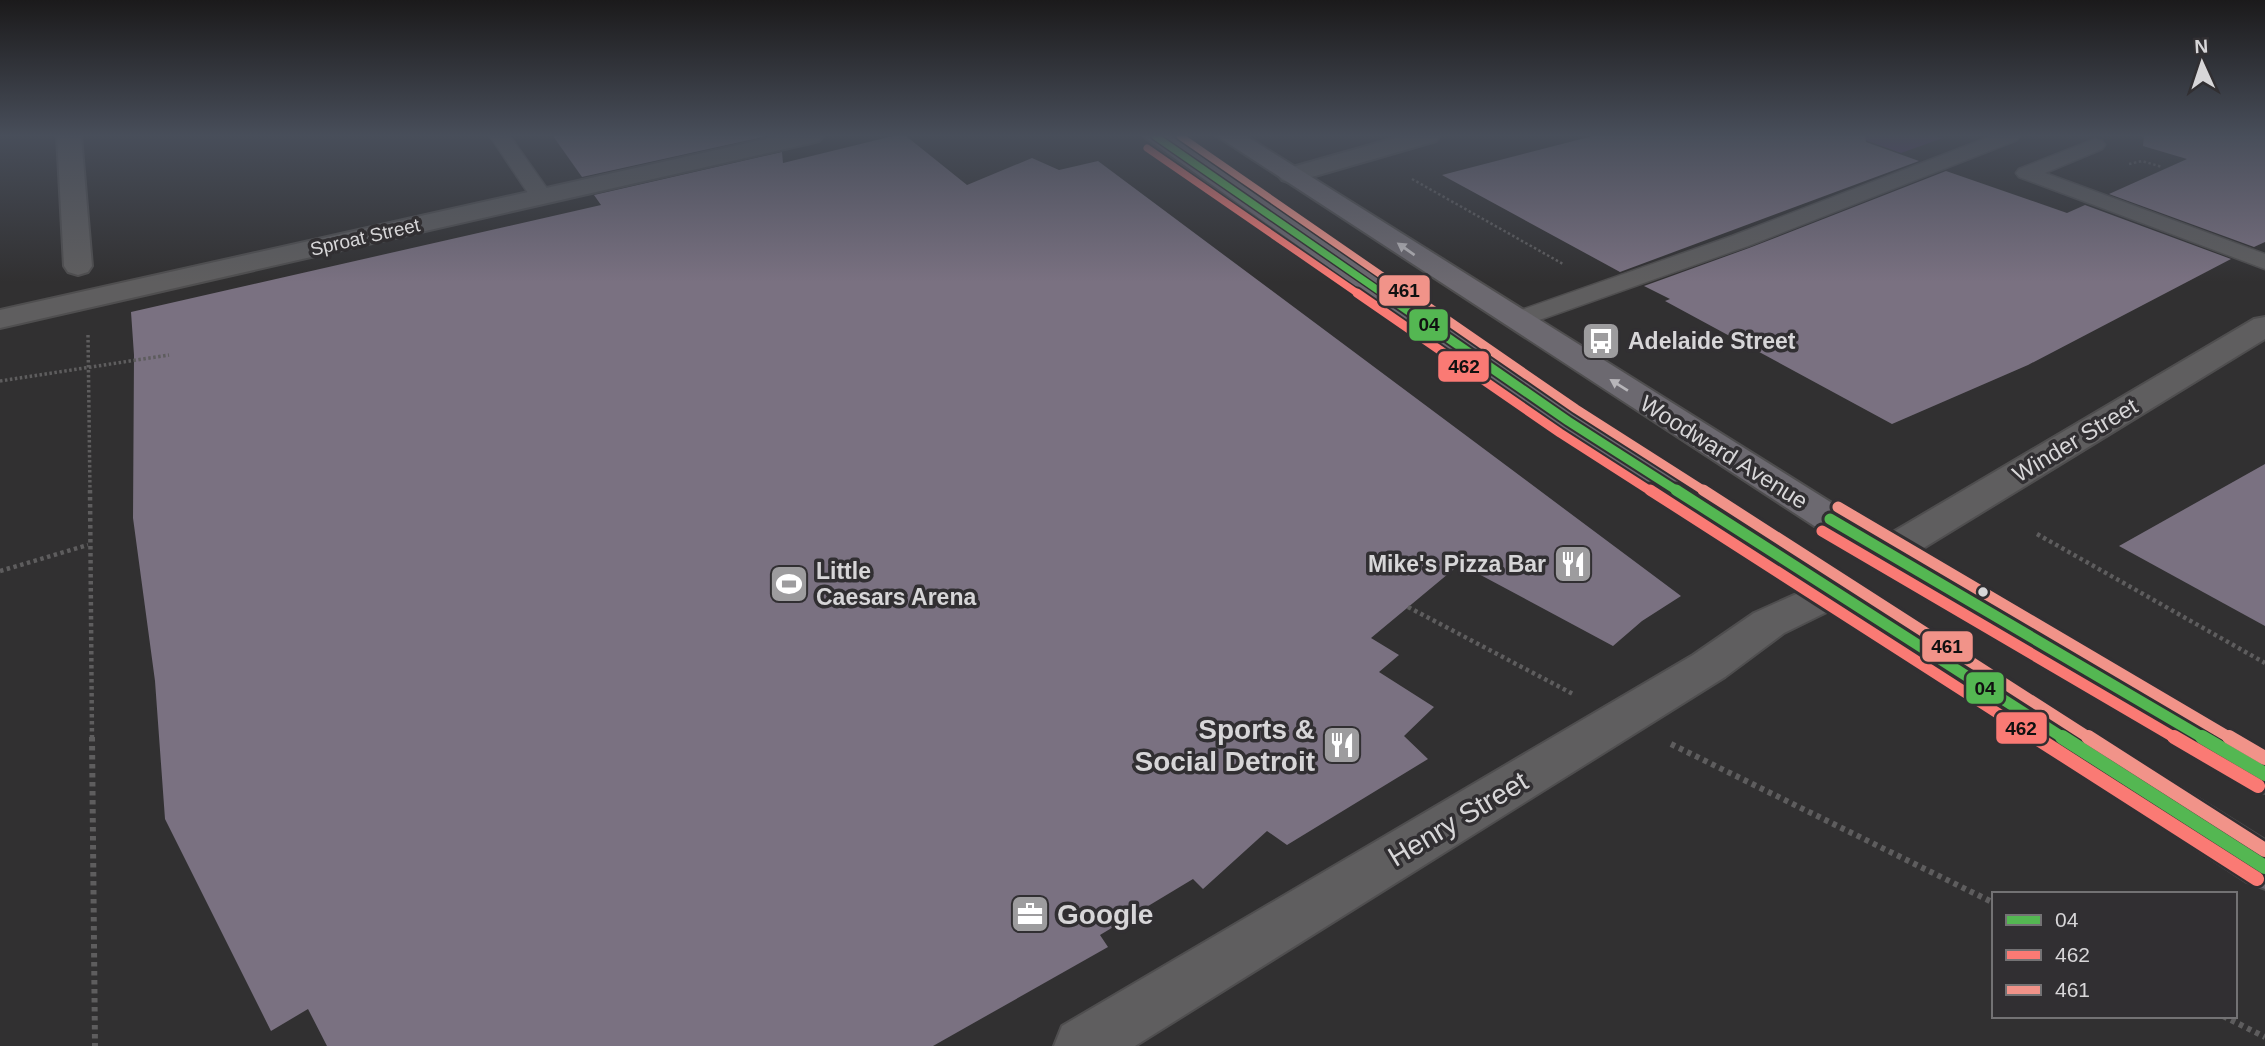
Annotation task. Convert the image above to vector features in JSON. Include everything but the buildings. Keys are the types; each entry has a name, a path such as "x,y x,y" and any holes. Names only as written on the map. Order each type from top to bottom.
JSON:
{"main road":[{"path":"1226,185 1568,421 2265,867"},
{"name":"Woodward Avenue","path":"1306,185 1885,554 2265,774"}],"street":[{"path":"72,185 78,266"},
{"name":"Sproat Street","path":"0,319 596,185"},
{"name":"Winder Street","path":"1885,554 2265,326"},
{"name":"Henry Street","path":"1083,1046 1622,720 1709,666 1769,623 1832,592"}],"lane":[{"path":"533,185 542,197"},
{"path":"1516,320 1740,242 1886,185"},
{"path":"2058,185 2265,262"}],"path":[{"path":"1422,185 1606,288"},
{"path":"88,299 88,545 95,1046"},
{"path":"0,381 169,355"},
{"path":"2037,534 2265,663"},
{"path":"0,571 88,545"},
{"path":"1408,607 1622,720 1992,902"},
{"path":"2227,1018 2265,1037"}],"transit line":[{"name":"462","path":"1200,185 1560,433 2257,879"},
{"name":"04","path":"1226,185 1568,421 2265,867"},
{"name":"461","path":"1251,185 1576,409 2265,850"},
{"name":"461","path":"1838,507 2265,758"},
{"name":"04","path":"1830,519 2265,774"},
{"name":"462","path":"1822,531 2258,786"}],"place":[{"name":"Adelaide Street","path":"1601,341"},
{"name":"Mike's Pizza Bar","path":"1573,564"},
{"name":"Little Caesars Arena","path":"789,584"},
{"name":"Sports & Social Detroit","path":"1342,745"},
{"name":"Google","path":"1030,914"}]}
